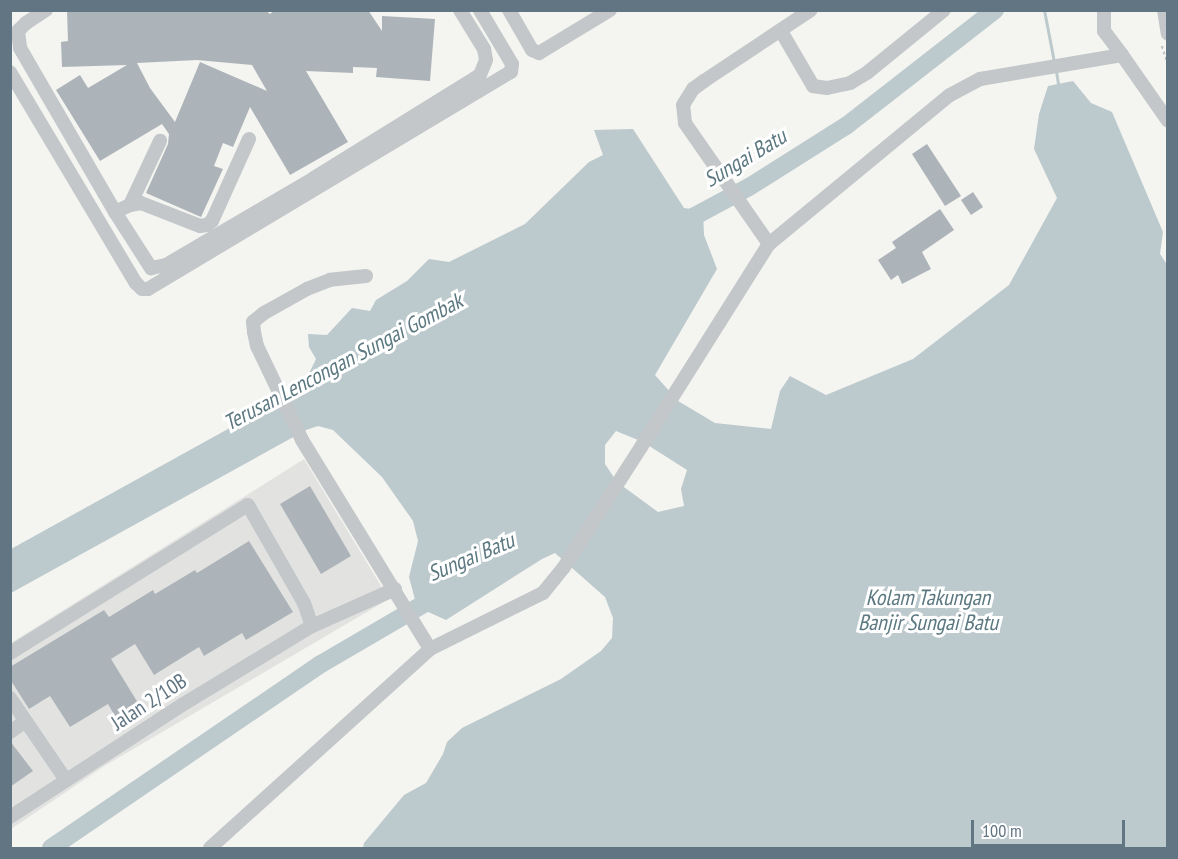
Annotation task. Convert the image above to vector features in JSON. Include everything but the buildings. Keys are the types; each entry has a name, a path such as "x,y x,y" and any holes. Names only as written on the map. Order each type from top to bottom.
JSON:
{"street":[{"path":"46,10 26,22 18,31 20,48 115,212 151,268 166,264 196,247 480,75 486,60 484,49 460,10"},
{"path":"10,72 136,284 142,289 148,289 512,72 512,64 480,10"},
{"path":"509,10 532,50 538,53 610,10"},
{"path":"769,243 685,123 683,105 693,89 811,10"},
{"path":"781,31 813,86 827,88 850,83 868,72 944,10"},
{"path":"1104,10 1104,31 1167,121"},
{"path":"1164,10 1167,34"},
{"path":"210,849 430,649 537,598 549,587 641,447 769,243 956,91 980,79 1122,56"},
{"path":"115,212 141,203 200,226 207,225 212,221 249,139"},
{"path":"130,205 160,141"},
{"path":"366,276 330,280 307,289 253,322 257,346 302,440 430,649"},
{"path":"10,653 248,505 304,603 312,626"},
{"name":"Jalan 2/10B","path":"10,817 182,705 312,626 397,594"},
{"path":"10,698 66,780"},
{"path":"10,732 26,721"}],"shaded area":[{"path":"304,459 389,599 106,765 11,829 11,643"}],"water":[{"name":"Kolam Takungan Banjir Sungai Batu","path":"1073,81 1091,103 1112,112 1163,232 1160,254 1168,266 1167,848 363,848 364,843 404,795 426,783 443,754 447,742 462,728 561,679 601,651 612,638 613,618 605,597 555,553 446,620 417,607 409,577 418,541 413,521 382,477 333,430 318,426 306,430 11,593 11,549 302,388 316,359 309,347 308,334 327,335 352,308 370,311 376,300 407,281 429,259 449,262 525,224 589,162 603,155 594,130 633,129 684,208 703,211 704,235 717,269 655,375 678,401 715,423 771,429 780,391 790,376 826,395 913,359 1009,285 1057,198 1034,149 1039,114 1048,86","holes":["616,431 643,442 687,470 681,489 684,506 658,512 617,482 605,464 605,445"]}],"waterway":[{"name":"Sungai Batu","path":"691,229 693,217 749,187 846,126 995,10"},
{"path":"1044,10 1054,62"},
{"path":"1056,71 1058,84"},
{"name":"Sungai Batu","path":"51,848 321,664 439,595"}],"water label":[{"name":"Terusan Lencongan Sungai Gombak","path":"343,362"}]}
